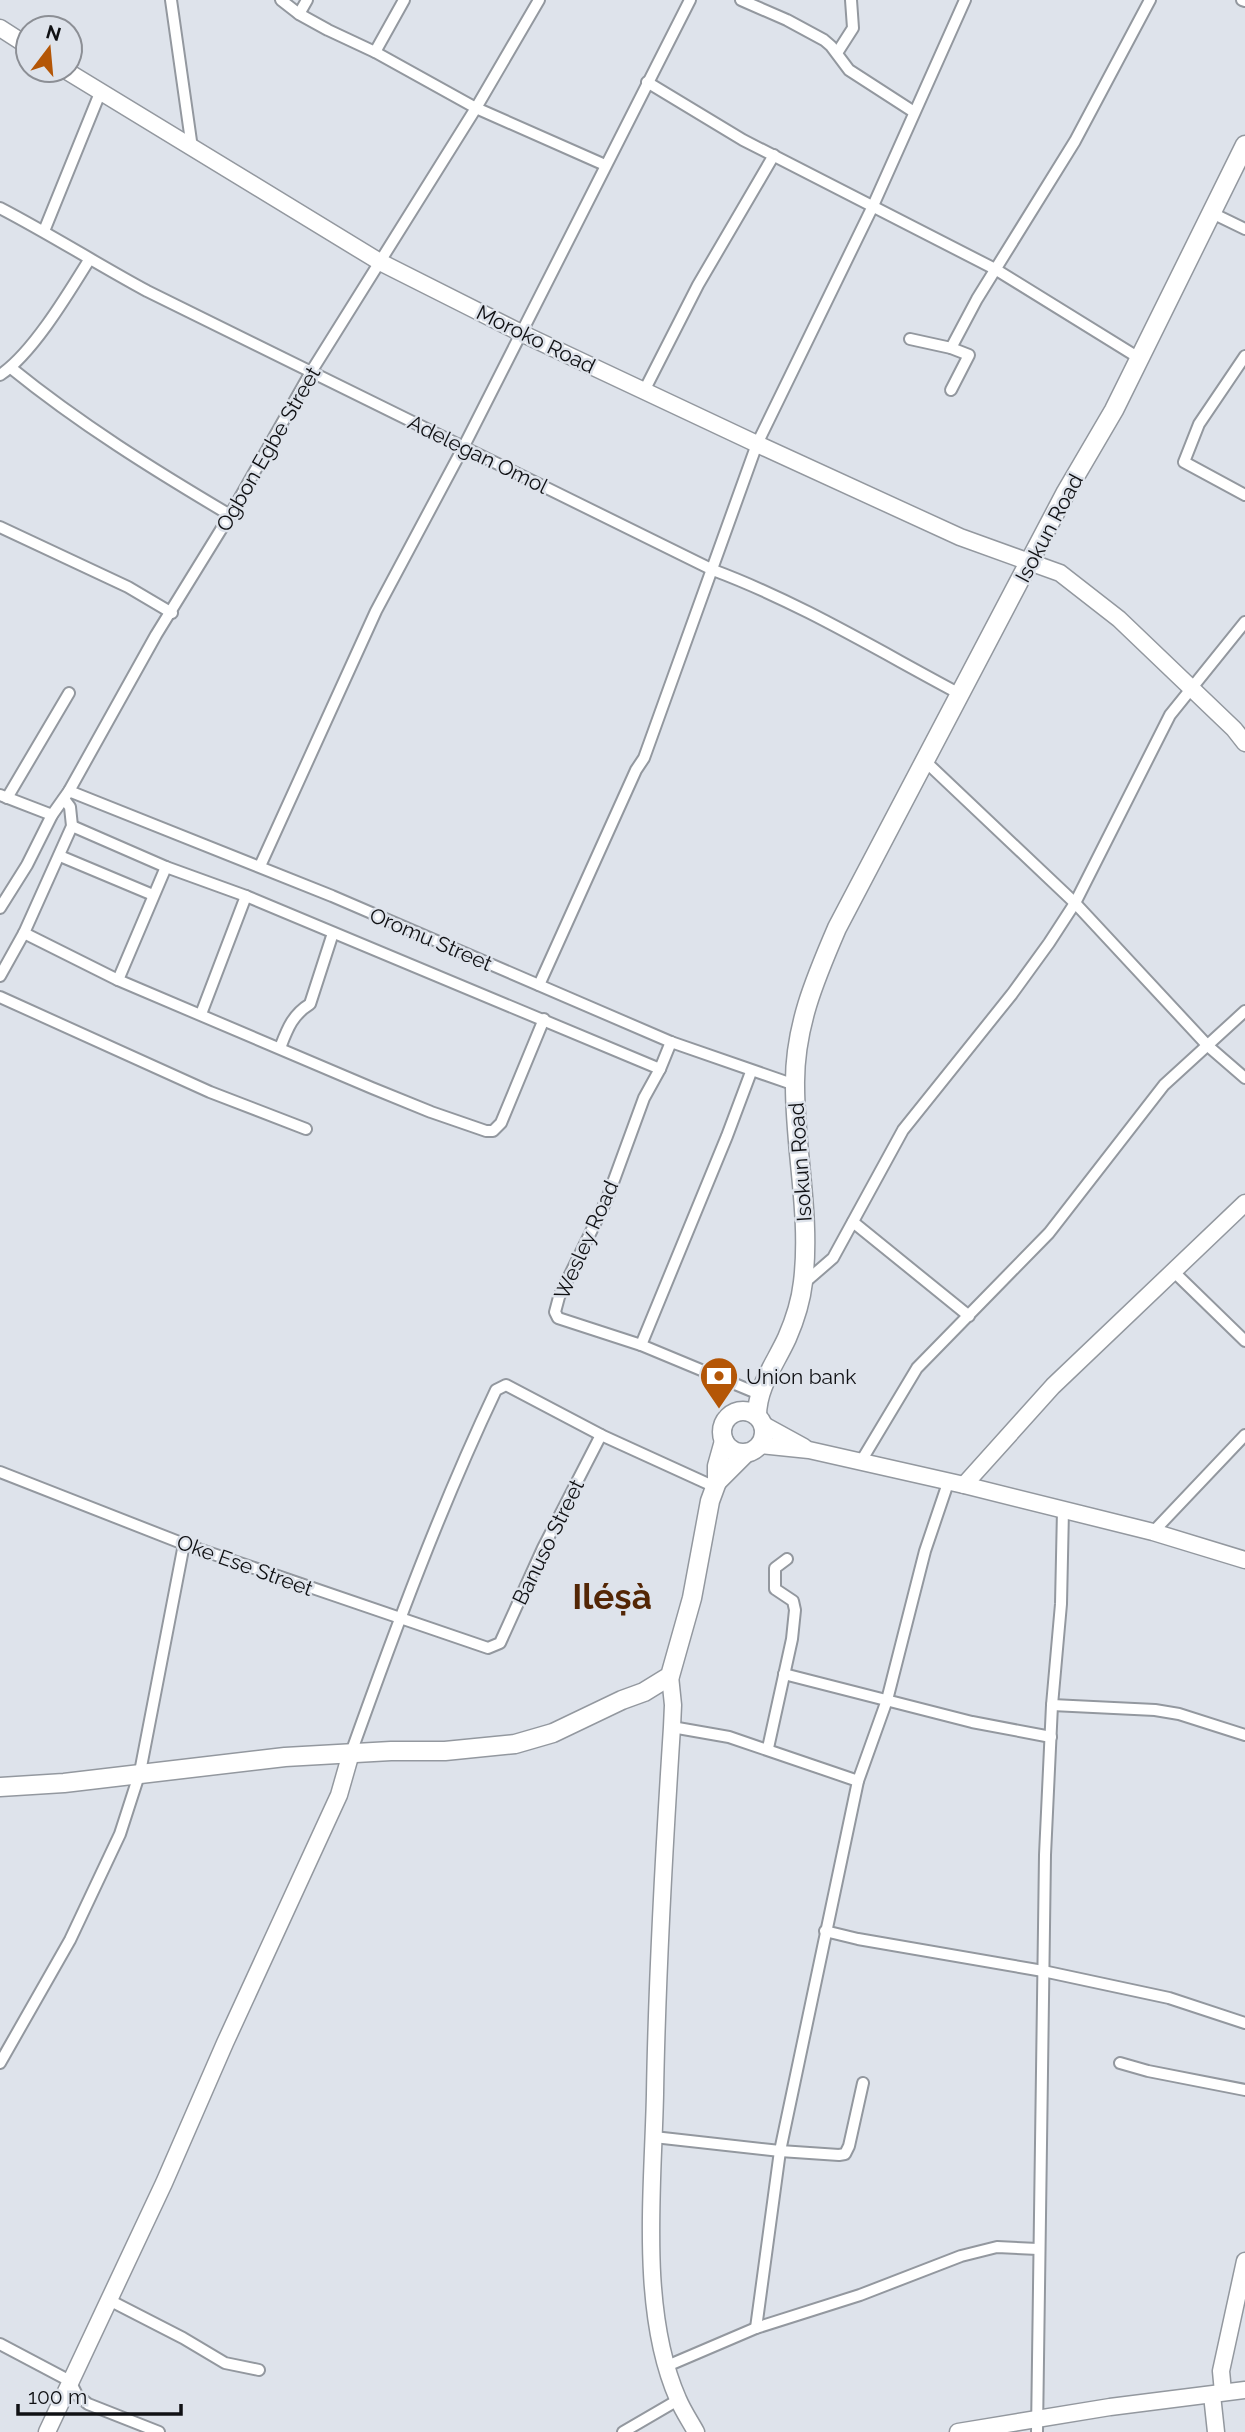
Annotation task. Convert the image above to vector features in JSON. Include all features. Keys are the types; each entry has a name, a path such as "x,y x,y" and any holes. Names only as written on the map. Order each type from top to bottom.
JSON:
{"main road":[{"name":"Isokun Road","path":"759,1394 788,1336 803,1284 805,1240 795,1085 800,1028 806,1005 837,928 1066,492 1102,433 1245,146"},
{"path":"0,1787 64,1783 140,1772 351,1753 445,1751 514,1744 553,1733 644,1692 670,1676 692,1598 724,1441 723,1427 727,1420 759,1394"},
{"path":"716,1485 764,1437 759,1420 759,1394"},
{"path":"735,1413 746,1412 759,1420"},
{"path":"724,1441 732,1450 753,1449"}],"street":[{"path":"171,0 192,148"},
{"path":"281,0 299,14 476,108 606,165"},
{"path":"299,14 307,0"},
{"path":"374,52 404,0"},
{"name":"Ogbon Egbe Street","path":"66,795 156,635 172,613 312,372 476,108 539,0"},
{"path":"260,866 376,611 464,446 690,0"},
{"path":"741,0 814,35 831,46 849,70 914,111"},
{"path":"836,53 853,28 851,0"},
{"path":"539,985 636,770 644,758 757,444 872,208 965,0"},
{"path":"951,348 995,269 1075,141 1150,0"},
{"name":"Moroko Road","path":"84,82 380,262 521,333 960,537 1060,573 1119,619 1245,743"},
{"path":"647,82 707,120 872,208 995,269 1139,358"},
{"path":"44,230 100,93"},
{"path":"644,390 698,285 774,155"},
{"name":"Adelegan Omol","path":"0,208 44,230 89,260 713,570 796,606 960,694"},
{"path":"1212,213 1245,229"},
{"path":"0,375 11,368 58,309 89,260"},
{"path":"910,339 951,348 968,355 951,390"},
{"path":"1245,356 1199,424 1184,462 1245,495"},
{"path":"11,368 79,421 155,471 230,515"},
{"path":"0,527 128,587 172,613"},
{"path":"803,1284 833,1258 903,1130 1012,994 1075,903 1170,715 1245,622"},
{"path":"52,815 3,796 69,693"},
{"path":"925,761 1075,903 1208,1045 1245,1078"},
{"path":"0,908 66,795"},
{"path":"0,976 24,933 72,826 66,795"},
{"name":"Oromu Street","path":"66,795 260,866 671,1042 751,1072 795,1085"},
{"path":"72,826 660,1069"},
{"path":"60,856 153,895"},
{"path":"118,980 166,867"},
{"path":"201,1014 246,896"},
{"path":"24,933 118,980 431,1112 486,1130 493,1131 501,1123 544,1019"},
{"path":"280,1048 289,1024 299,1011 310,1004 333,933"},
{"path":"0,997 210,1092 306,1129"},
{"path":"860,1463 917,1368 1049,1233 1164,1085 1245,1010"},
{"name":"Wesley Road","path":"671,1042 644,1098 607,1199 559,1297 555,1312 558,1318 641,1345 759,1394"},
{"path":"641,1345 751,1072"},
{"path":"756,2328 780,2151 834,1888 858,1781 887,1700 925,1551 956,1484 1173,1270 1245,1203"},
{"path":"853,1222 969,1316"},
{"path":"1173,1270 1245,1341"},
{"path":"47,2432 339,1795 351,1753 399,1619 462,1462 496,1390 506,1385 601,1435 716,1485"},
{"path":"759,1420 809,1450"},
{"path":"1153,1532 1245,1434"},
{"name":"Banuso Street","path":"494,1648 500,1643 543,1548 601,1435"},
{"path":"753,1449 809,1450 1153,1532 1245,1560"},
{"name":"Oke Ese Street","path":"0,1472 184,1544 399,1619 494,1648"},
{"path":"1036,2426 1039,2391 1038,2249 1045,1855 1052,1705 1061,1604 1063,1510"},
{"path":"0,2063 70,1940 120,1834 140,1772 184,1544"},
{"path":"768,1748 792,1639 795,1611 793,1601 775,1589 775,1568 788,1559"},
{"path":"783,1674 972,1722 1052,1737"},
{"path":"670,1676 673,1705 657,1983 653,2288 667,2366 678,2400 696,2432"},
{"path":"1052,1705 1155,1710 1179,1714 1245,1735"},
{"path":"672,1727 729,1737 768,1748 858,1781"},
{"path":"825,1931 1043,1970 1169,1998 1245,2023"},
{"path":"1120,2063 1245,2090"},
{"path":"654,2137 780,2151 845,2154 863,2083"},
{"path":"667,2366 756,2328 860,2295 961,2256 997,2247 1038,2249"},
{"path":"1216,2432 1221,2371 1245,2261"},
{"path":"109,2300 225,2363 260,2370"},
{"path":"0,2344 70,2381 77,2395 88,2404 159,2432"},
{"path":"958,2432 1036,2426 1110,2407 1245,2390"},
{"path":"623,2432 678,2400"}],"place":[{"name":"Union bank","path":"719,1410"}],"district":[{"name":"Iléṣà","path":"612,1596"}]}
